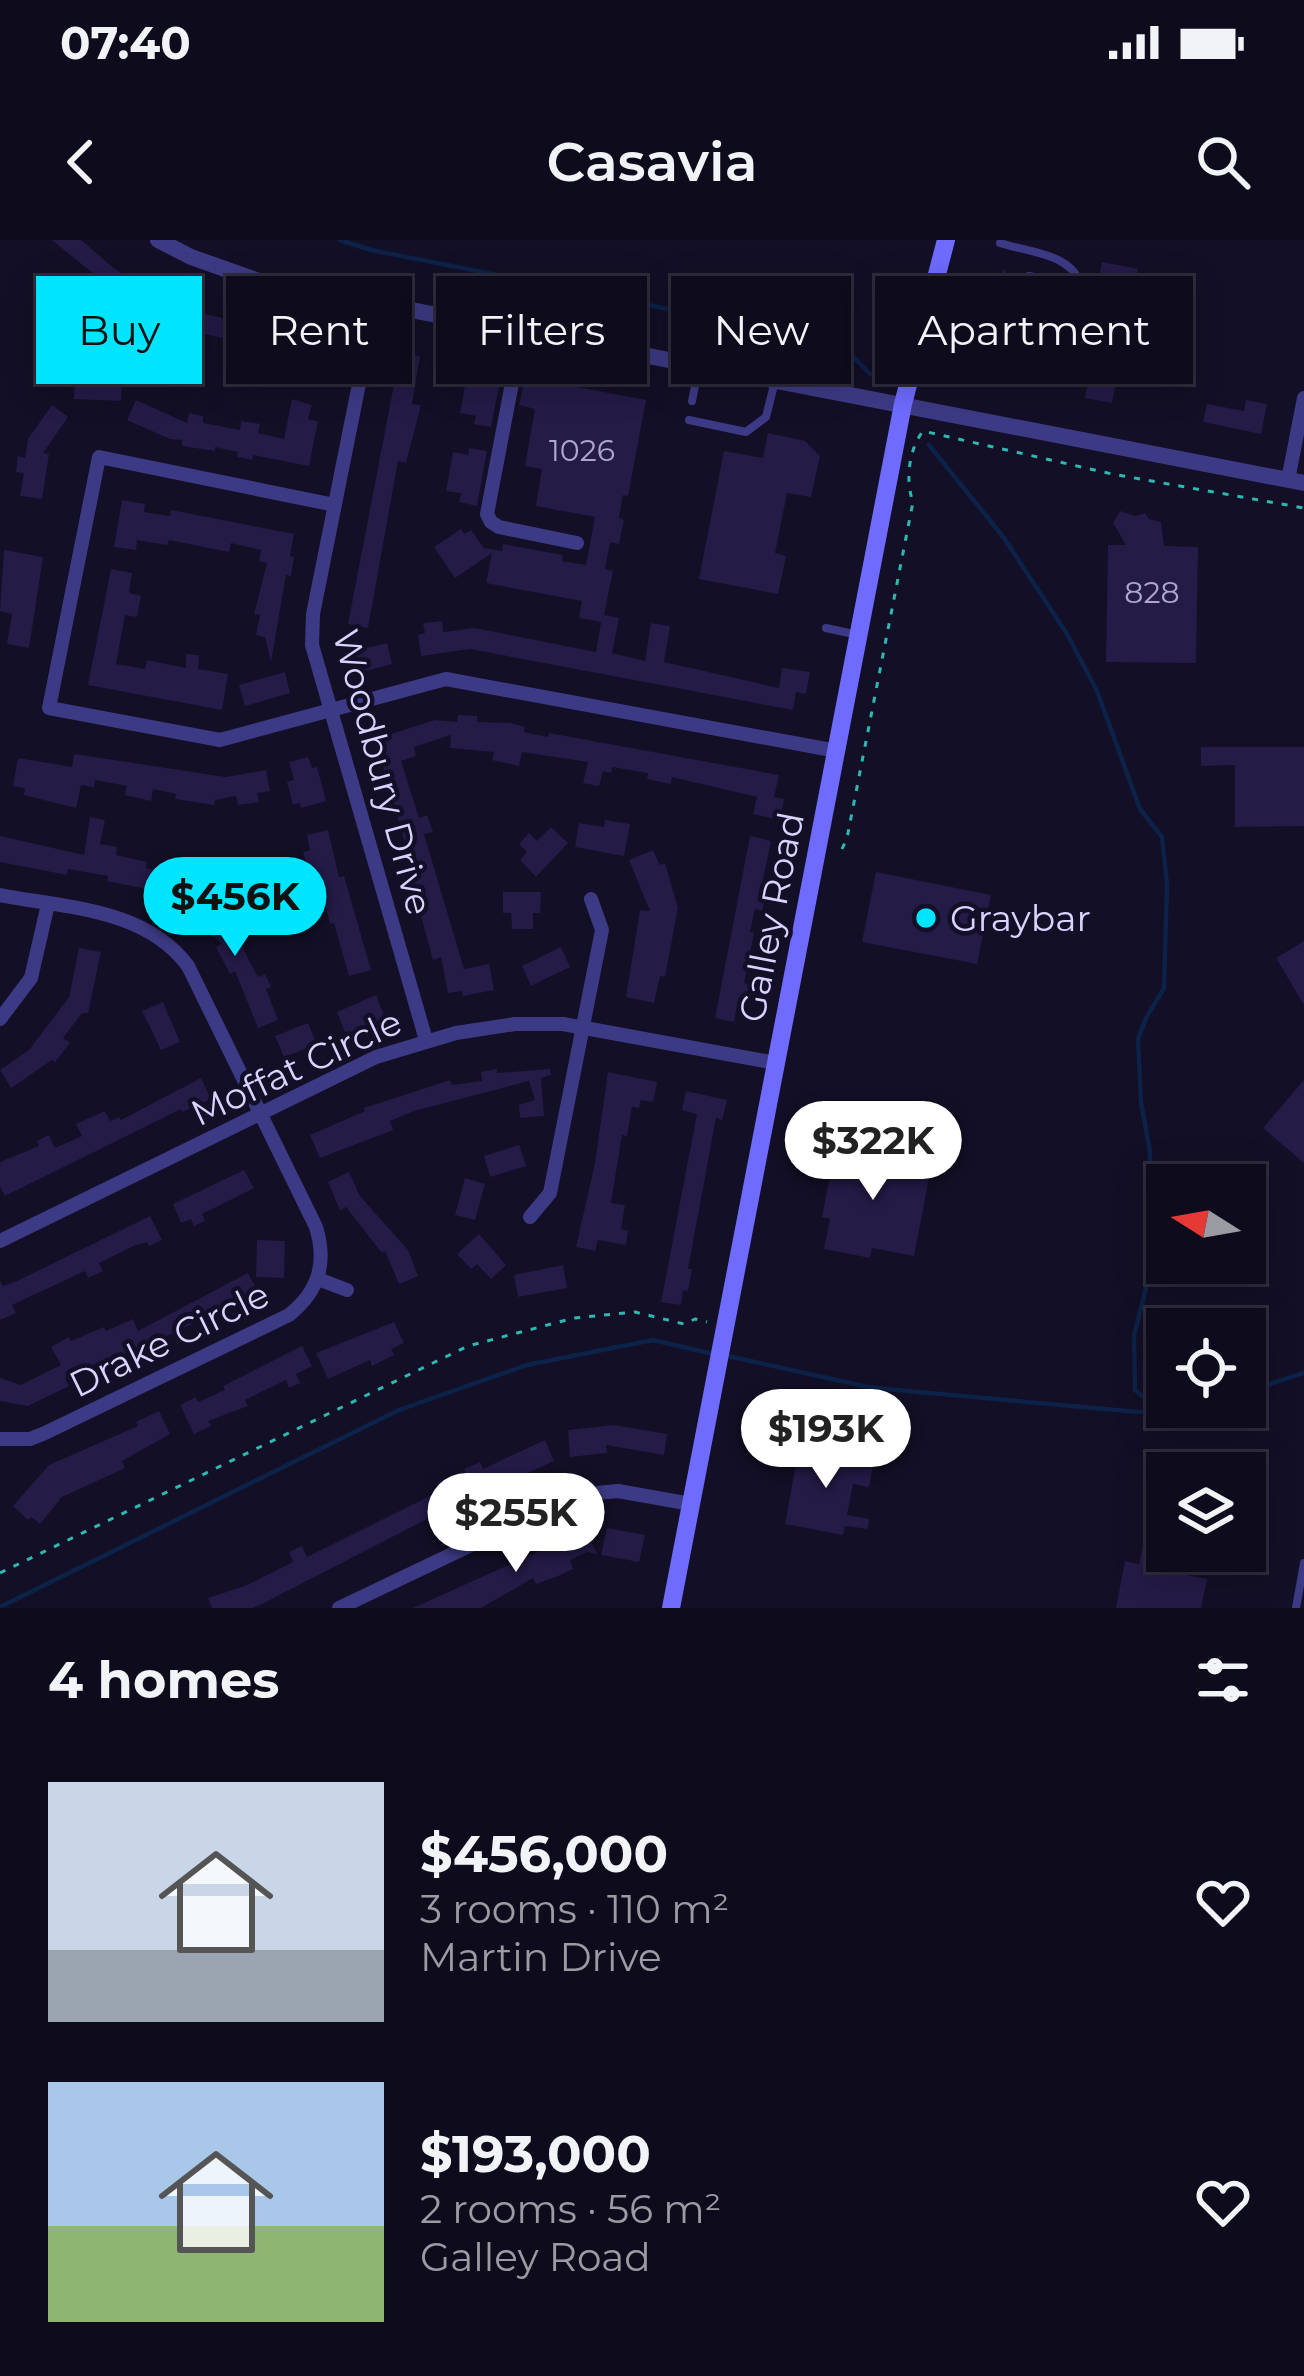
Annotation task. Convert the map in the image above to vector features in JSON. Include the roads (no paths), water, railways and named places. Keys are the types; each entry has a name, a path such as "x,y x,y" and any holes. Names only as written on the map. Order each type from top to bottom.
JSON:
{"main road":[{"name":"Galley Road","path":"671,1608 903,404 946,240"}],"street":[{"path":"158,240 241,276"},
{"name":"Woodbury Drive","path":"359,384 312,629 330,712 426,1040"},
{"path":"512,384 488,514 499,527 577,543"},
{"path":"796,384 1296,481 1304,398"},
{"path":"335,505 99,457 49,708 220,740 446,679 837,751"},
{"name":"Drake Circle","path":"0,895 135,922 176,949 316,1227 322,1261 318,1279 303,1304 289,1315 45,1433 13,1441 0,1439"},
{"path":"530,1217 550,1192 602,930 591,899"},
{"path":"0,1019 32,978 47,904"},
{"name":"Moffat Circle","path":"0,1240 376,1058 426,1040 515,1024 583,1027 776,1063"},
{"path":"318,1279 347,1289"},
{"path":"339,1608 576,1495 619,1491 691,1504"}],"lane":[{"path":"1000,243 1072,266 1077,276"},
{"path":"692,401 695,384"},
{"path":"689,420 746,431 766,417 774,384"},
{"path":"826,628 859,635"},
{"path":"1295,1608 1304,1563"}],"waterway":[{"path":"340,240 840,343 870,374"},
{"path":"929,445 1004,538 1067,634 1097,691 1140,809 1162,837 1167,885 1164,988 1138,1039 1141,1102 1150,1152 1149,1246 1146,1288 1134,1336 1135,1390 1146,1399"},
{"path":"0,1607 399,1410 527,1365 653,1340 717,1355"},
{"path":"728,1356 868,1387 1146,1411"},
{"path":"1266,1385 1304,1373"}],"place":[{"name":"Graybar","path":"926,918"}]}
